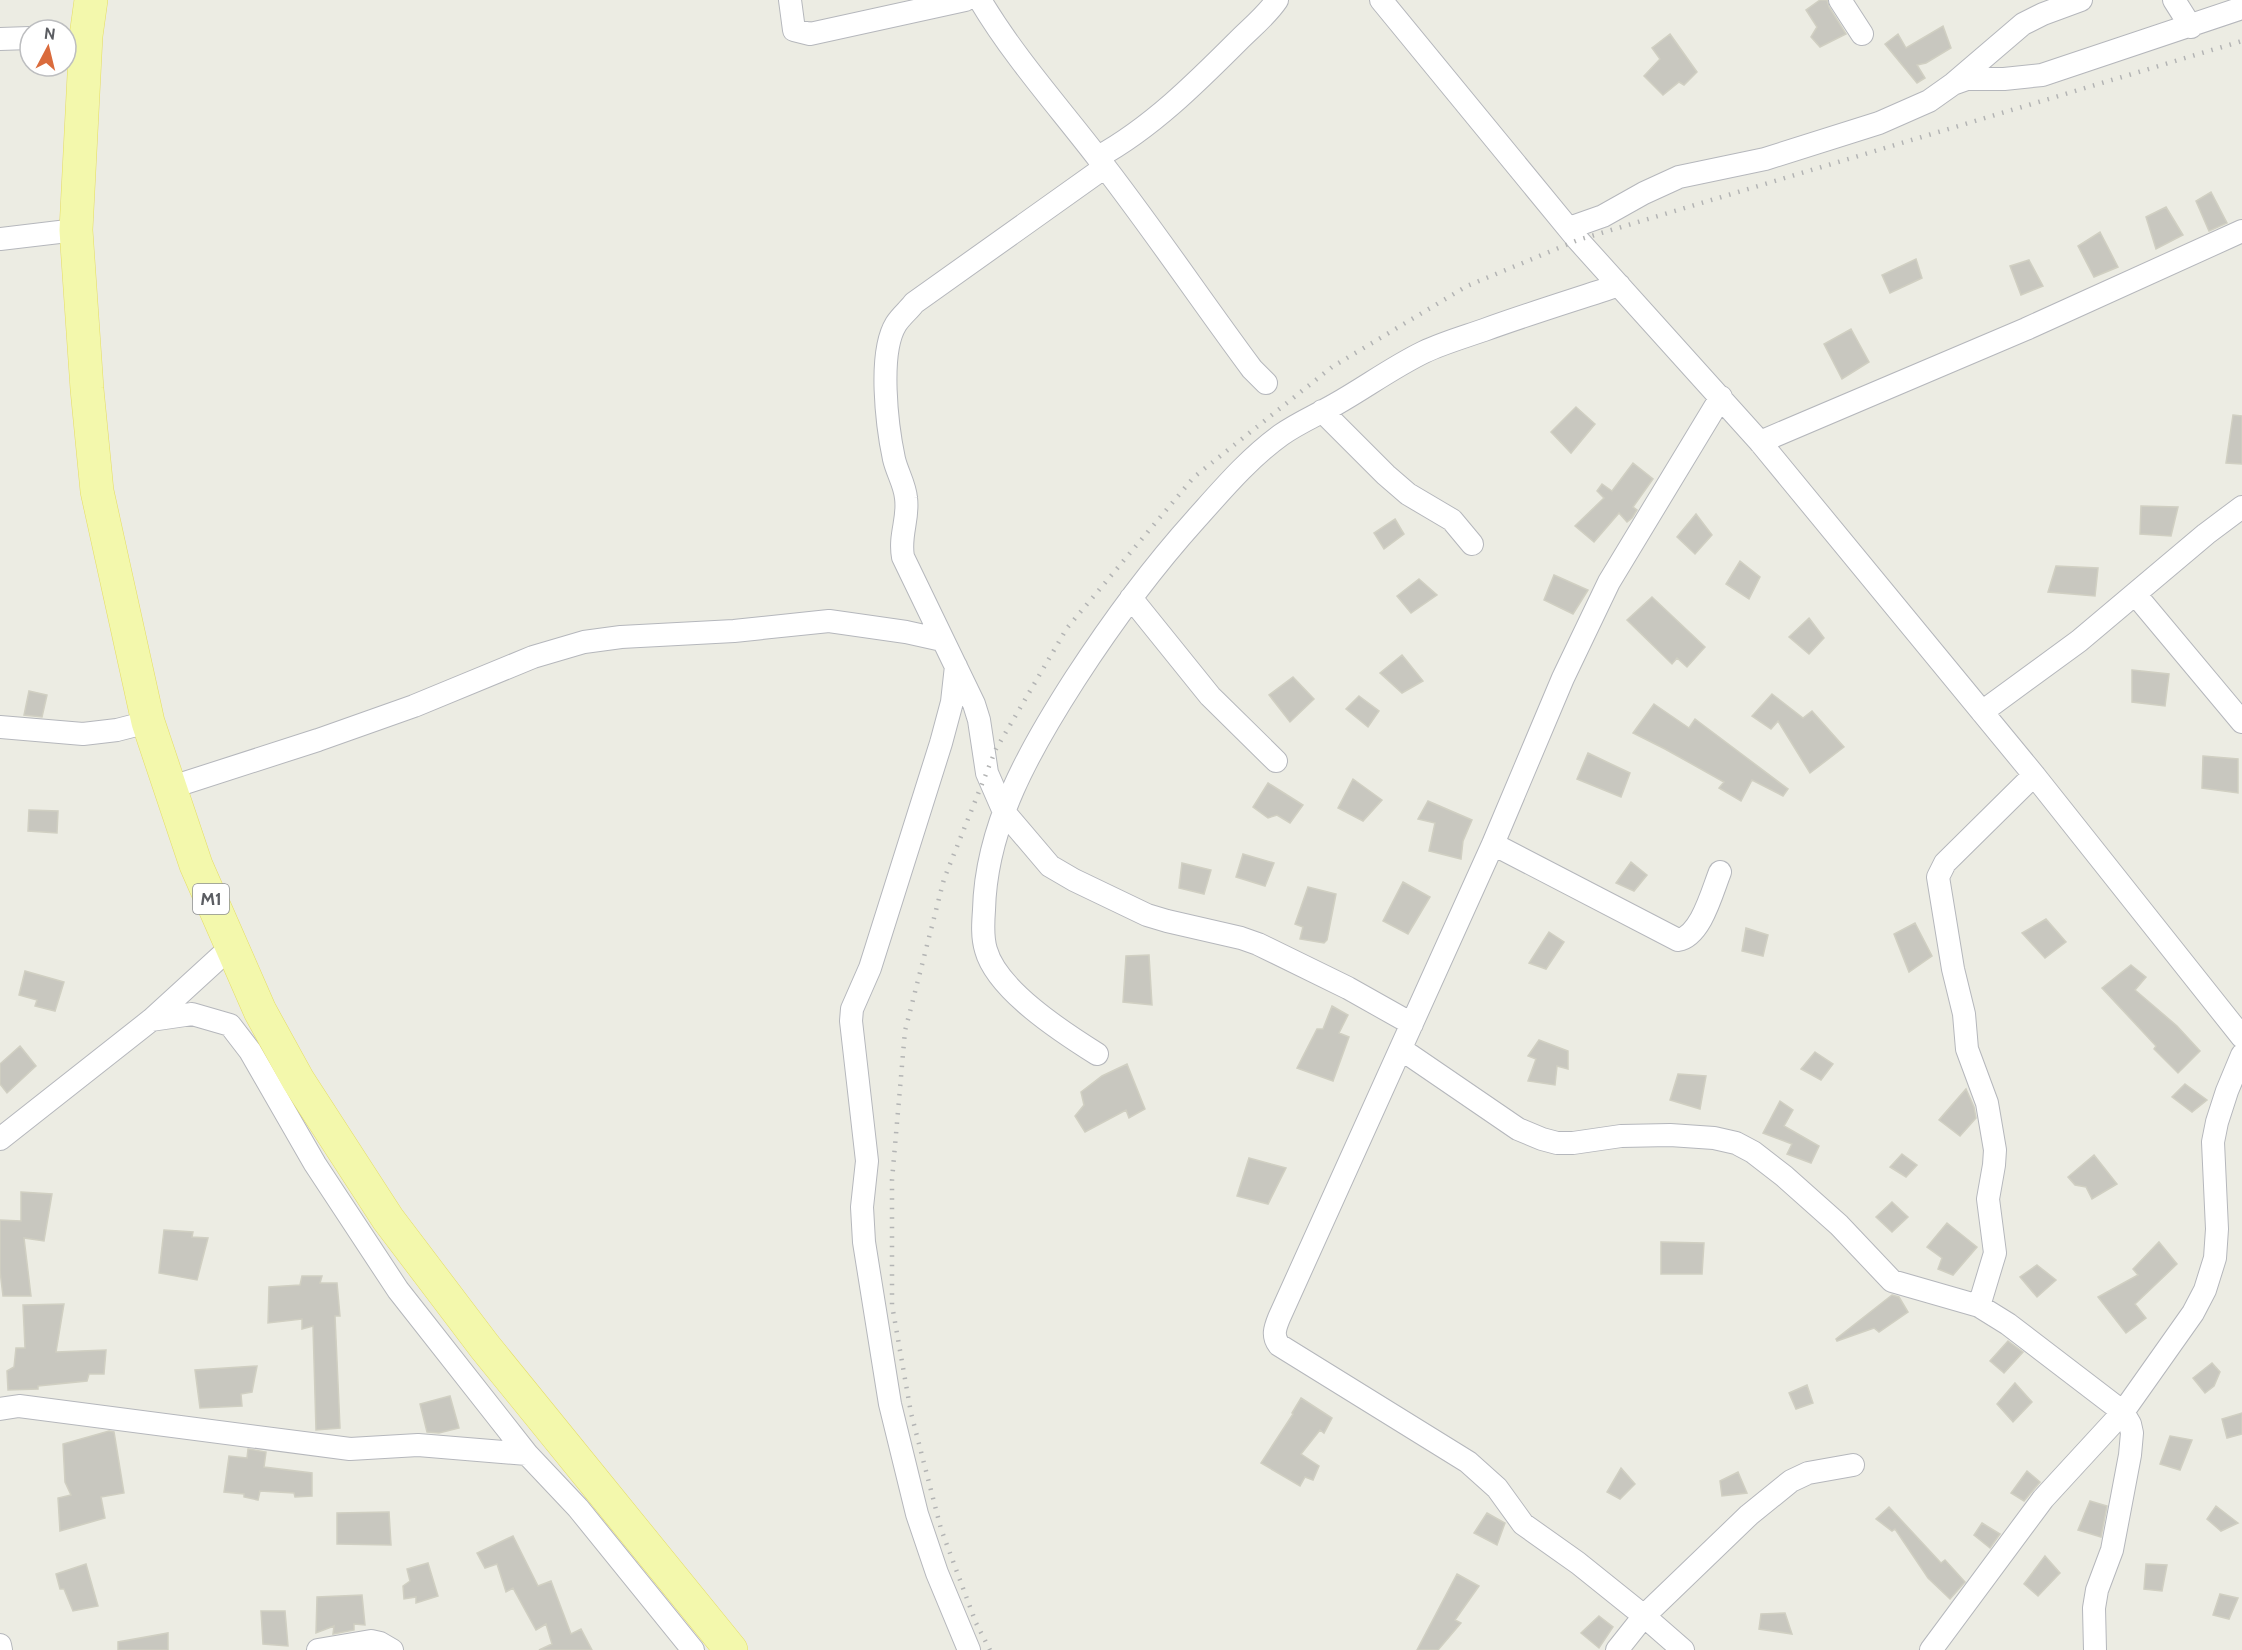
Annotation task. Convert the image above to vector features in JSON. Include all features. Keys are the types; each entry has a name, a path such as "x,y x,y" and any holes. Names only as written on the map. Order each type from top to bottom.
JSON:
{"main road":[{"name":"M1","path":"78,31 91,0"},
{"name":"M1","path":"76,78 76,230 86,378 97,491 148,722 196,865 260,1011 298,1080 388,1219 485,1347 731,1650"}],"street":[{"path":"790,0 794,30 810,34 965,0"},
{"path":"980,0 999,32 1101,162 1252,369 1266,383"},
{"path":"1277,0 1227,52 1132,136 914,303 896,325 886,353 886,390 894,460 906,498 906,518 900,544 903,557 956,666 979,720 987,772 1004,812 1044,861 1074,880 1125,905 1167,921 1258,944 1348,988 1412,1024"},
{"path":"1363,0 1383,3 1569,228 1760,442 2034,774 2242,1037"},
{"path":"1840,0 1862,34"},
{"path":"1569,228 1603,216 1679,177 1765,159 1879,123 1929,101 1953,84 2023,24 2081,0"},
{"path":"2174,0 2191,27"},
{"path":"1953,84 1967,79 2004,79 2042,75 2242,9"},
{"path":"0,39 18,38"},
{"path":"0,239 76,230"},
{"path":"1760,442 2026,329 2242,231"},
{"path":"1097,1054 1070,1037 1030,1006 999,975 988,957 983,932 984,901 989,865 1004,812 1029,754 1052,714 1111,624 1158,561 1239,473 1279,436 1427,350 1619,285"},
{"path":"1683,1650 1578,1563 1523,1524 1497,1488 1468,1462 1279,1345 1275,1334 1279,1318 1493,843 1563,678 1609,582 1721,397"},
{"path":"1322,411 1386,475 1408,494 1452,520 1472,544"},
{"path":"1982,712 2079,641 2206,534 2242,507"},
{"path":"2135,594 2242,722"},
{"path":"1131,598 1210,696 1276,761"},
{"path":"169,788 382,718 533,657 584,642 621,637 734,631 829,621 906,632 942,640"},
{"path":"956,666 952,702 938,754 870,968 856,997 850,1021 867,1161 862,1207 864,1242 890,1404 917,1515 937,1573 969,1650"},
{"path":"0,727 83,734 117,730 148,722"},
{"path":"1979,1306 1995,1253 1988,1199 1995,1150 1987,1103 1967,1049 1964,1014 1953,969 1938,877 1945,863 2034,774"},
{"path":"1493,843 1678,940 1685,939 1700,921 1720,872"},
{"path":"0,1139 151,1020 232,946"},
{"path":"151,1020 192,1014 230,1025 250,1051 315,1164 398,1290 526,1454 579,1508 693,1650"},
{"path":"1401,1049 1518,1129 1542,1139 1557,1143 1574,1143 1621,1136 1670,1135 1714,1138 1736,1143 1753,1152 1784,1176 1839,1225 1892,1281 1979,1306 2008,1324 2123,1412 2132,1433 2130,1455 2112,1550 2097,1590 2094,1608 2095,1650"},
{"path":"1931,1650 2043,1499 2123,1412 2193,1313 2205,1290 2215,1258 2217,1238 2213,1142 2227,1090 2242,1055"},
{"path":"0,1409 19,1406 350,1449 418,1445 526,1454"},
{"path":"1617,1650 1644,1616 1749,1515 1791,1481 1808,1473 1853,1465"},
{"path":"318,1650 371,1641 392,1650"},
{"path":"0,1645 1,1650"}],"building":[{"path":"1820,0 1827,0 1846,34 1820,47 1811,37 1817,27 1806,10"},
{"path":"1943,26 1951,48 1926,63 1917,65 1925,78 1917,83 1885,44 1898,34 1906,48"},
{"path":"1670,34 1697,72 1684,85 1679,82 1663,95 1644,76 1660,59 1652,48"},
{"path":"2211,192 2227,223 2209,231 2196,201"},
{"path":"2166,207 2183,235 2156,249 2146,217"},
{"path":"2100,232 2118,267 2094,277 2078,246"},
{"path":"1916,259 1922,278 1890,293 1882,275"},
{"path":"2029,260 2043,286 2021,295 2010,266"},
{"path":"1851,329 1869,362 1842,379 1824,344"},
{"path":"1576,407 1595,424 1571,453 1551,432"},
{"path":"2233,415 2242,416 2242,464 2226,463"},
{"path":"1633,463 1653,479 1633,507 1637,510 1632,518 1627,522 1619,513 1594,542 1575,526 1604,498 1597,491 1602,484 1612,491"},
{"path":"2141,506 2178,507 2171,536 2140,534"},
{"path":"1696,514 1712,535 1695,554 1677,537"},
{"path":"1395,519 1404,534 1384,549 1374,533"},
{"path":"1740,561 1760,577 1749,599 1726,584"},
{"path":"2056,566 2098,568 2095,596 2048,592"},
{"path":"1554,575 1588,590 1573,614 1544,600"},
{"path":"1419,579 1437,595 1411,613 1397,596"},
{"path":"1652,597 1705,647 1687,667 1677,658 1672,664 1627,620"},
{"path":"1809,618 1824,638 1809,654 1789,637"},
{"path":"1402,655 1423,681 1402,693 1380,673"},
{"path":"2132,670 2169,674 2165,706 2132,702"},
{"path":"1293,677 1314,699 1290,722 1269,695"},
{"path":"29,691 47,695 42,717 24,715"},
{"path":"1772,694 1803,718 1812,711 1844,747 1810,773 1778,721 1771,729 1752,716"},
{"path":"1359,696 1379,711 1368,727 1346,709"},
{"path":"1654,704 1689,728 1695,719 1788,789 1783,796 1752,780 1741,801 1719,788 1724,782 1633,733"},
{"path":"1588,753 1630,773 1621,797 1577,779"},
{"path":"2203,756 2238,759 2238,793 2202,788"},
{"path":"1353,779 1382,800 1363,821 1338,808"},
{"path":"1268,783 1303,805 1290,823 1277,815 1268,818 1253,807"},
{"path":"1428,801 1472,820 1463,841 1461,859 1429,851 1435,823 1418,819"},
{"path":"29,810 58,811 57,833 28,831"},
{"path":"1243,854 1274,863 1265,886 1236,877"},
{"path":"1631,862 1647,875 1634,891 1616,883"},
{"path":"1182,863 1211,870 1204,894 1179,888"},
{"path":"1403,882 1430,897 1408,934 1383,921"},
{"path":"1308,887 1336,894 1327,940 1324,943 1300,939 1303,927 1295,924"},
{"path":"2046,919 2066,942 2045,958 2022,933"},
{"path":"1915,923 1932,956 1909,972 1894,934"},
{"path":"1746,928 1768,935 1763,956 1742,951"},
{"path":"1549,932 1564,942 1546,969 1529,963"},
{"path":"1149,955 1152,1005 1123,1002 1126,956"},
{"path":"2131,965 2146,977 2135,990 2177,1026 2200,1051 2178,1073 2154,1049 2156,1046 2102,988"},
{"path":"25,971 64,982 55,1011 35,1006 37,1000 19,995"},
{"path":"1332,1006 1348,1015 1339,1033 1349,1037 1333,1081 1297,1068 1317,1029 1323,1029"},
{"path":"1539,1040 1568,1051 1568,1069 1557,1066 1555,1085 1528,1081 1536,1059 1528,1056"},
{"path":"20,1046 36,1066 7,1093 0,1084 0,1064"},
{"path":"1815,1052 1833,1064 1821,1080 1801,1069"},
{"path":"1127,1064 1145,1109 1129,1118 1126,1110 1085,1132 1075,1116 1084,1105 1081,1092 1102,1076"},
{"path":"1678,1074 1706,1076 1700,1109 1670,1100"},
{"path":"2185,1084 2207,1100 2192,1112 2172,1097"},
{"path":"1966,1089 1976,1118 1960,1136 1939,1120"},
{"path":"1780,1101 1793,1110 1784,1126 1819,1146 1811,1163 1787,1154 1792,1144 1763,1133"},
{"path":"1902,1154 1917,1165 1906,1177 1890,1167"},
{"path":"2094,1155 2117,1184 2092,1199 2086,1187 2075,1185 2068,1177"},
{"path":"1249,1158 1286,1168 1268,1204 1237,1196"},
{"path":"21,1192 52,1194 44,1241 24,1238 31,1296 3,1296 0,1271 0,1220 21,1221"},
{"path":"1892,1202 1908,1217 1892,1232 1876,1217"},
{"path":"1947,1223 1977,1247 1953,1275 1938,1269 1942,1258 1927,1247"},
{"path":"164,1230 193,1232 192,1237 208,1238 197,1280 159,1273"},
{"path":"1661,1242 1704,1243 1702,1274 1661,1274"},
{"path":"2159,1242 2177,1264 2135,1304 2146,1318 2126,1333 2098,1297 2138,1275 2133,1269"},
{"path":"2037,1265 2056,1280 2037,1297 2020,1277"},
{"path":"302,1276 322,1276 320,1283 337,1283 340,1316 335,1316 340,1428 316,1430 313,1326 302,1329 302,1319 268,1323 269,1287 300,1285"},
{"path":"1892,1295 1899,1297 1908,1312 1879,1332 1874,1328 1837,1341 1836,1339"},
{"path":"64,1304 56,1352 106,1350 104,1374 89,1374 87,1381 38,1386 38,1389 8,1390 7,1371 14,1367 16,1348 25,1348 23,1305"},
{"path":"2008,1341 2023,1352 2004,1373 1990,1361"},
{"path":"2212,1363 2220,1372 2214,1386 2205,1393 2193,1378"},
{"path":"257,1366 252,1392 241,1394 242,1406 200,1408 195,1370"},
{"path":"2015,1383 2032,1402 2013,1422 1997,1404"},
{"path":"1807,1385 1813,1403 1796,1409 1789,1393"},
{"path":"450,1396 459,1428 439,1433 427,1432 420,1404"},
{"path":"1301,1398 1332,1418 1324,1433 1320,1430 1301,1454 1319,1466 1313,1480 1305,1477 1300,1486 1261,1463"},
{"path":"2242,1413 2242,1434 2227,1438 2222,1419"},
{"path":"109,1431 114,1432 124,1493 101,1497 105,1518 60,1531 58,1498 71,1495 65,1482 63,1444"},
{"path":"2170,1436 2192,1440 2180,1470 2160,1464"},
{"path":"248,1449 266,1452 264,1467 312,1473 312,1496 295,1497 294,1493 260,1491 258,1500 244,1497 244,1494 224,1492 229,1456 247,1458"},
{"path":"1621,1468 1635,1484 1620,1499 1607,1492"},
{"path":"2027,1471 2040,1482 2024,1501 2011,1493"},
{"path":"1738,1472 1747,1493 1722,1496 1720,1481"},
{"path":"2090,1501 2107,1506 2101,1537 2078,1530"},
{"path":"2216,1506 2238,1523 2221,1531 2207,1519"},
{"path":"1889,1507 1941,1563 1945,1560 1965,1582 1950,1599 1928,1578 1895,1529 1892,1531 1876,1519"},
{"path":"389,1512 391,1545 337,1544 337,1513"},
{"path":"1487,1513 1505,1523 1497,1545 1474,1533"},
{"path":"1982,1523 2000,1534 1990,1548 1974,1535"},
{"path":"513,1536 538,1586 551,1581 571,1634 581,1629 592,1650 539,1650 552,1644 546,1624 536,1630 513,1588 506,1592 497,1564 485,1568 477,1553"},
{"path":"2045,1556 2060,1573 2038,1596 2024,1584"},
{"path":"428,1563 438,1596 416,1603 416,1597 404,1599 403,1586 410,1581 407,1569"},
{"path":"86,1564 98,1606 73,1611 64,1589 60,1589 56,1574"},
{"path":"2146,1564 2167,1565 2162,1591 2144,1589"},
{"path":"1457,1574 1479,1586 1455,1620 1461,1623 1438,1650 1417,1650"},
{"path":"2220,1594 2238,1598 2229,1619 2213,1615"},
{"path":"362,1595 365,1625 354,1624 354,1630 333,1634 334,1626 316,1633 317,1597"},
{"path":"261,1611 285,1611 288,1646 263,1644"},
{"path":"1785,1613 1792,1634 1759,1629 1761,1614"},
{"path":"1599,1616 1613,1627 1599,1648 1581,1633"},
{"path":"168,1633 168,1650 118,1650 118,1642"}],"railway":[{"path":"990,1650 976,1623 941,1529 911,1413 892,1305 892,1180 905,1031 944,879 996,749 1067,628 1194,477 1332,367 1467,286 1578,240 2242,41"}]}
